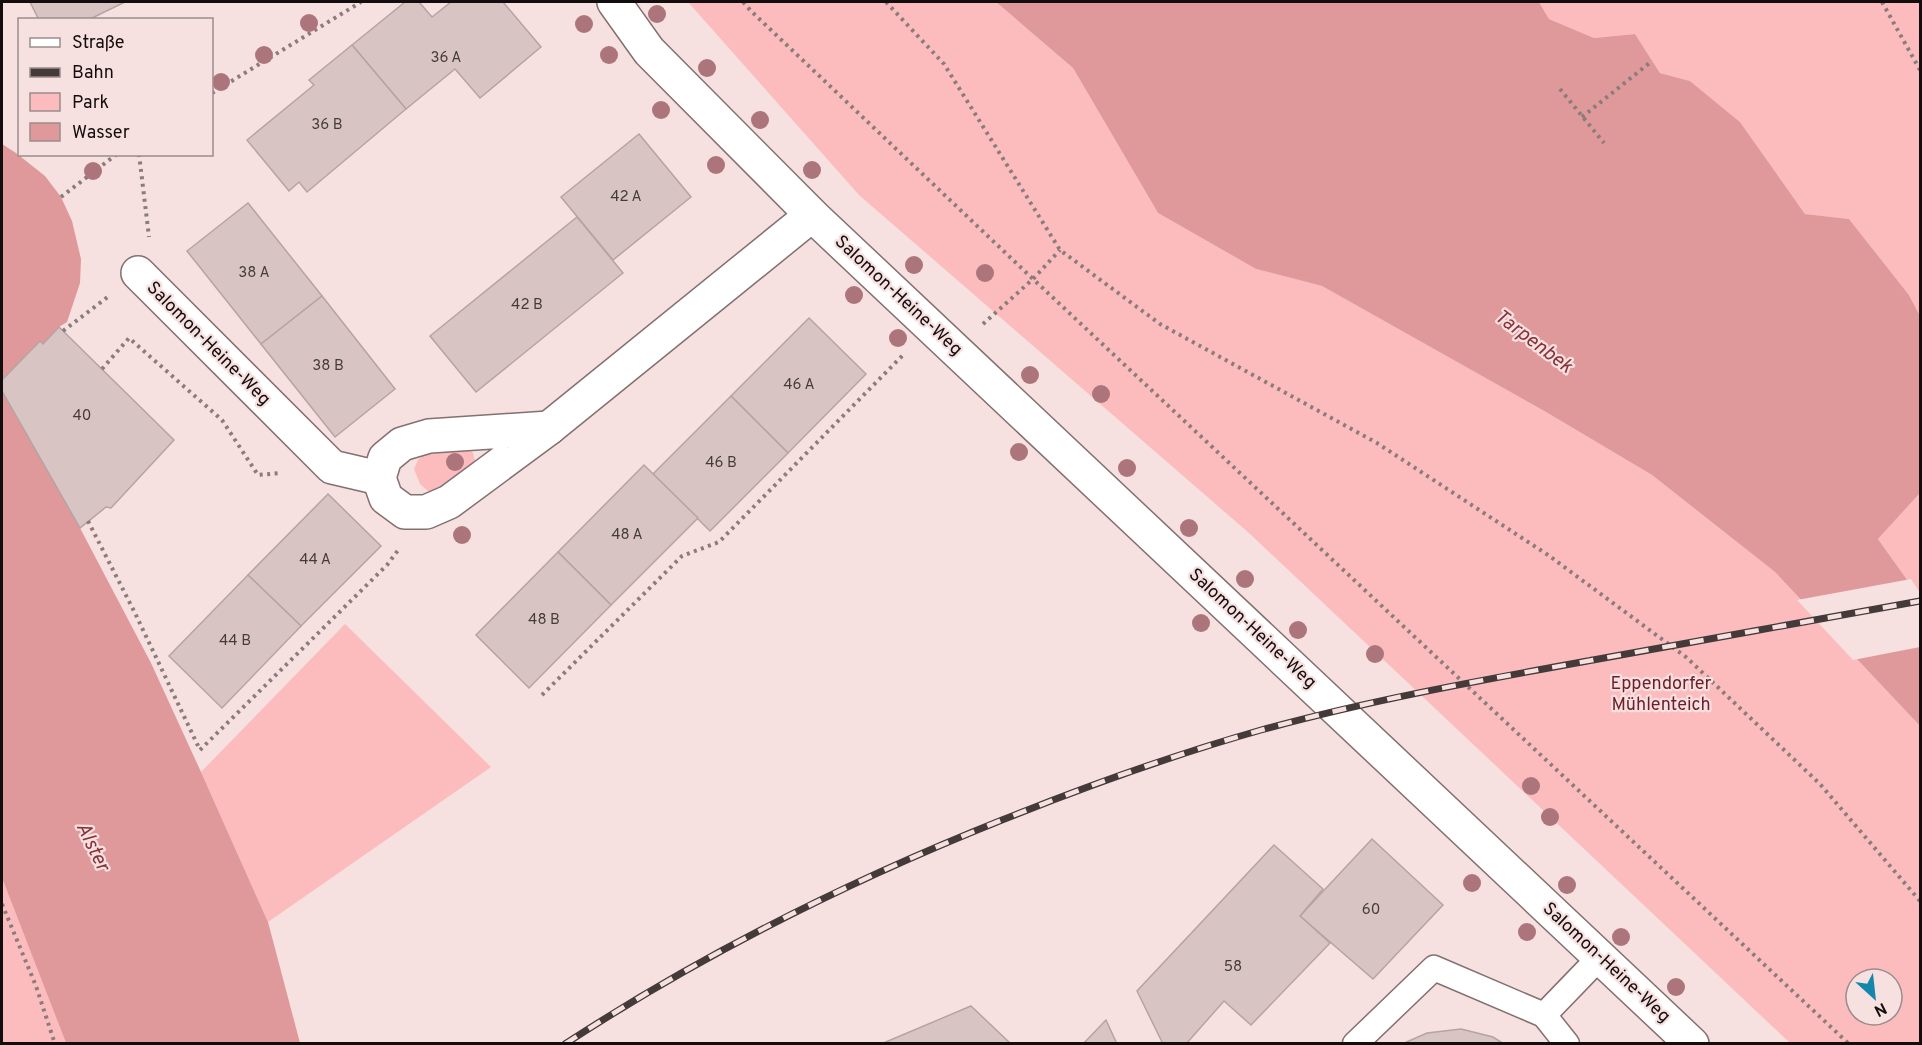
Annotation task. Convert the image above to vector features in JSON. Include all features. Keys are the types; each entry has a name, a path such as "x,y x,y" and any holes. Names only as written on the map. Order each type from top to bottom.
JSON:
{"street":[{"name":"Salomon-Heine-Weg","path":"614,2 649,51 812,215 1692,1044"},
{"path":"549,428 429,436 402,444 385,458 379,478 386,498 405,512 426,512 449,502 549,428 812,215"},
{"name":"Salomon-Heine-Weg","path":"138,273 332,467"},
{"path":"332,467 379,478"}],"lane":[{"path":"1544,1015 1600,957"},
{"path":"1355,1044 1434,968 1544,1015 1567,1044"}],"path":[{"path":"213,92 361,2"},
{"path":"743,2 1033,279 1849,1044"},
{"path":"886,2 944,64 1060,250 1160,324 1377,443 1548,555 1686,657 1820,784 1920,901"},
{"path":"1882,2 1920,70"},
{"path":"1582,117 1652,61"},
{"path":"1560,89 1604,143"},
{"path":"61,197 114,156"},
{"name":"Salomon-Heine-Weg","path":"138,273 151,252 139,156"},
{"path":"955,350 1033,279 1060,250"},
{"path":"63,332 138,273"},
{"path":"542,695 682,556 719,542 931,327"},
{"path":"102,369 129,338 222,420 258,475 332,467"},
{"path":"88,521 200,750 387,565 426,512"},
{"path":"2,904 36,986 55,1044"}],"green space":[{"name":"Eppendorfer Mühlenteich","path":"688,2 996,2 1073,68 1158,213 1256,269 1322,286 1546,412 1652,475 1775,572 1920,726 1920,1043 1790,1043 1249,533 859,195"},
{"path":"1539,2 1920,2 1920,316 1909,295 1849,219 1805,214 1740,122 1690,81 1660,73 1635,34 1594,38 1549,19"},
{"path":"467,448 473,453 475,460 471,467 439,491 428,491 420,484 414,469 418,460 426,452"},
{"path":"1920,493 1920,598 1878,539"},
{"path":"345,624 491,767 268,922 201,772"},
{"path":"2,878 66,1043 2,1043"}],"water":[{"name":"Tarpenbek","path":"996,2 1539,2 1549,19 1594,38 1635,34 1660,73 1690,81 1740,122 1805,214 1849,219 1909,295 1920,316 1920,493 1878,539 1920,598 1920,726 1775,572 1652,475 1546,412 1322,286 1256,269 1158,213 1073,68"},
{"path":"2,144 45,176 61,197 72,221 81,259 80,283 67,322 43,344 40,341 2,380"},
{"name":"Alster","path":"2,391 80,528 151,663 201,772 268,922 300,1043 66,1043 2,878"}],"pier":[{"path":"1911,579 1920,593 1920,647 1853,660 1797,600"}],"building":[{"path":"30,2 125,2 92,18 38,18"},
{"path":"405,2 419,2 432,17 451,2 503,2 541,47 480,98 455,69 406,109 352,45"},
{"path":"352,45 406,109 307,192 299,182 289,191 247,140 314,85 309,80"},
{"path":"639,134 691,197 613,260 561,197"},
{"path":"248,203 322,296 261,344 187,251"},
{"path":"577,217 623,273 476,392 430,336"},
{"path":"322,296 395,389 335,437 261,344"},
{"path":"809,318 866,374 788,453 731,396"},
{"path":"59,327 174,440 111,508 106,507 80,528 2,391 2,380 40,341 43,344"},
{"path":"731,396 788,453 710,531 653,474"},
{"path":"644,465 698,518 611,605 558,552"},
{"path":"328,494 381,546 301,626 248,575"},
{"path":"558,552 611,605 529,688 476,635"},
{"path":"248,575 301,626 222,708 169,656"},
{"path":"1372,839 1443,905 1373,979 1300,916"},
{"path":"1274,845 1323,889 1300,916 1330,943 1251,1025 1224,1001 1186,1044 1163,1044 1137,991"},
{"path":"971,1006 1011,1044 881,1044"},
{"path":"1106,1020 1117,1044 1083,1044"},
{"path":"1461,1029 1493,1037 1504,1044 1402,1044 1427,1033"}],"railway":[{"path":"565,1044 670,980 833,894 945,843 1163,760 1302,719 1426,691 1920,601"}]}
